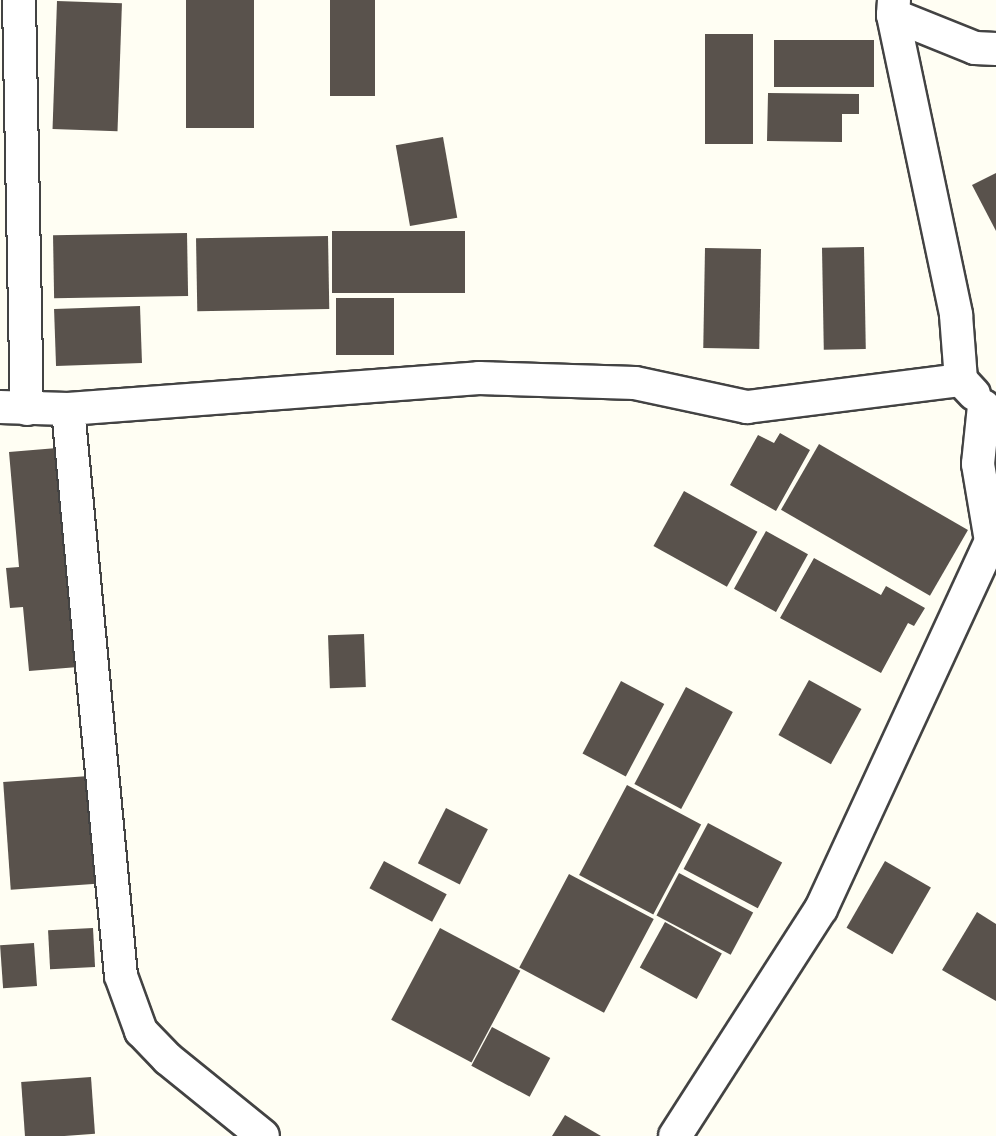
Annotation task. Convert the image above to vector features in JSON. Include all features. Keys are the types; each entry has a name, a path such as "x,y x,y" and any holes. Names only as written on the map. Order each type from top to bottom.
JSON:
{"street":[{"path":"19,0 13,408 68,409 480,378 635,383 747,407 961,380"},
{"path":"893,7 975,48 996,49"},
{"path":"675,1136 821,909 993,541 978,464 990,412 961,380 956,315 893,7"},
{"path":"68,409 121,976 141,1031 168,1060 264,1136"}],"building":[{"path":"186,0 254,0 254,128 186,128"},
{"path":"330,0 375,0 375,96 330,96"},
{"path":"57,1 122,3 117,131 53,129"},
{"path":"705,34 753,34 753,144 705,144"},
{"path":"774,40 874,40 874,87 774,87"},
{"path":"768,93 859,94 859,114 842,114 842,142 767,141"},
{"path":"443,137 457,218 410,226 396,145"},
{"path":"996,173 996,231 972,185"},
{"path":"332,231 465,231 465,293 332,293"},
{"path":"187,233 188,296 54,298 53,235"},
{"path":"328,236 329,309 197,311 196,238"},
{"path":"864,247 866,349 824,350 822,248"},
{"path":"705,248 761,249 759,349 703,348"},
{"path":"336,298 394,298 394,355 336,355"},
{"path":"140,306 142,363 56,366 54,309"},
{"path":"780,433 810,450 776,511 730,485 758,435 774,443"},
{"path":"819,444 968,530 930,596 781,510"},
{"path":"57,448 78,667 29,671 23,607 10,608 6,568 19,567 9,452"},
{"path":"684,491 757,532 727,587 653,546"},
{"path":"766,531 808,554 776,612 734,589"},
{"path":"814,558 881,595 886,586 925,608 914,626 908,623 881,673 780,618"},
{"path":"364,634 366,687 330,688 328,635"},
{"path":"809,680 861,709 831,764 778,735"},
{"path":"621,681 664,704 626,776 583,753"},
{"path":"686,687 733,712 681,809 634,784"},
{"path":"89,776 97,884 11,890 3,782"},
{"path":"627,785 701,824 653,914 579,875"},
{"path":"446,808 488,829 460,885 418,863"},
{"path":"708,823 782,862 758,908 684,869"},
{"path":"384,861 447,894 432,922 369,888"},
{"path":"885,861 931,888 892,954 846,928"},
{"path":"679,873 753,912 731,955 656,915"},
{"path":"569,874 654,919 604,1013 519,968"},
{"path":"977,912 996,924 996,1001 942,970"},
{"path":"665,922 722,954 697,999 640,967"},
{"path":"93,928 95,967 50,969 48,930"},
{"path":"440,928 520,971 472,1063 391,1020"},
{"path":"34,943 37,986 3,988 0,945"},
{"path":"492,1027 550,1058 530,1097 471,1066"},
{"path":"91,1077 95,1134 25,1136 21,1082"},
{"path":"565,1115 601,1136 552,1136"}]}
